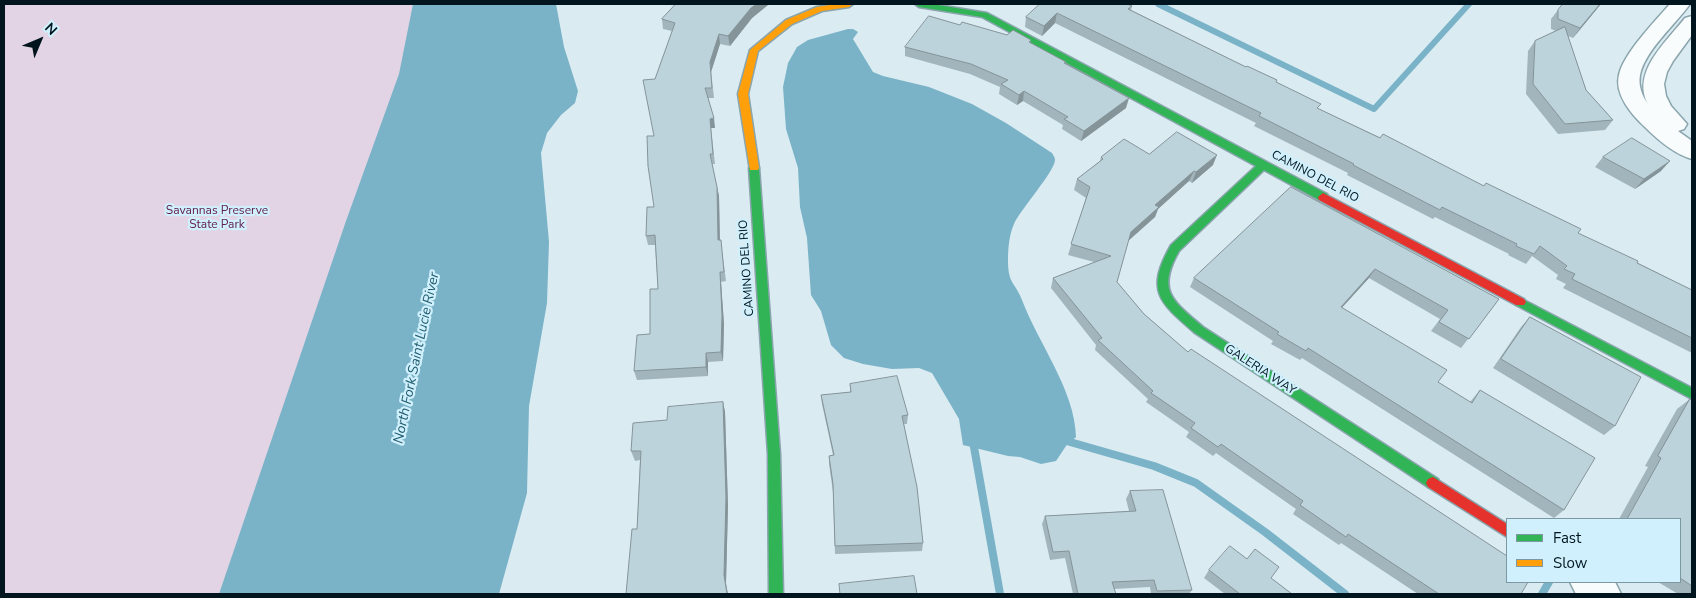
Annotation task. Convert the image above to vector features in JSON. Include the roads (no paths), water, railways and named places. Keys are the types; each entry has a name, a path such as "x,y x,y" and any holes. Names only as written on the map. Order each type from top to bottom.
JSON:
{"street":[{"name":"CAMINO DEL RIO","path":"776,594 774,454 754,166 743,94 754,50 789,22 820,9 849,4"},
{"name":"CAMINO DEL RIO","path":"919,4 984,15 1692,394"},
{"path":"1680,4 1635,61 1629,78 1632,96 1645,115 1669,136 1692,151"},
{"path":"1664,24 1689,27"},
{"path":"1689,27 1657,69 1653,80 1653,92 1657,104 1663,112 1692,136"},
{"name":"GALERIA WAY","path":"1263,165 1175,248 1164,268 1162,288 1171,308 1199,330 1506,530"},
{"path":"1588,583 1605,594"}],"water":[{"name":"North Fork Saint Lucie River","path":"413,4 556,4 564,47 578,91 575,103 561,115 547,133 541,153 549,242 547,303 529,406 527,493 499,594 219,594 346,221 399,74"},
{"path":"848,29 858,32 853,39 873,72 929,87 972,104 1006,123 1052,153 1054,157 1055,160 1049,173 1014,224 1009,242 1008,269 1011,279 1063,384 1074,419 1076,437 1066,446 1056,461 1041,464 1020,457 963,445 959,419 932,373 919,368 892,369 863,364 844,358 831,345 821,311 811,295 807,238 800,207 798,168 786,129 783,87 788,63 797,47 808,40"}],"waterway":[{"path":"1158,4 1374,109 1469,4"},
{"path":"1070,442 1154,466 1196,483 1265,532 1345,594"},
{"path":"974,447 1000,594"},
{"path":"1542,594 1548,583"}],"park label":[{"name":"Savannas Preserve State Park","path":"217,218"}]}
